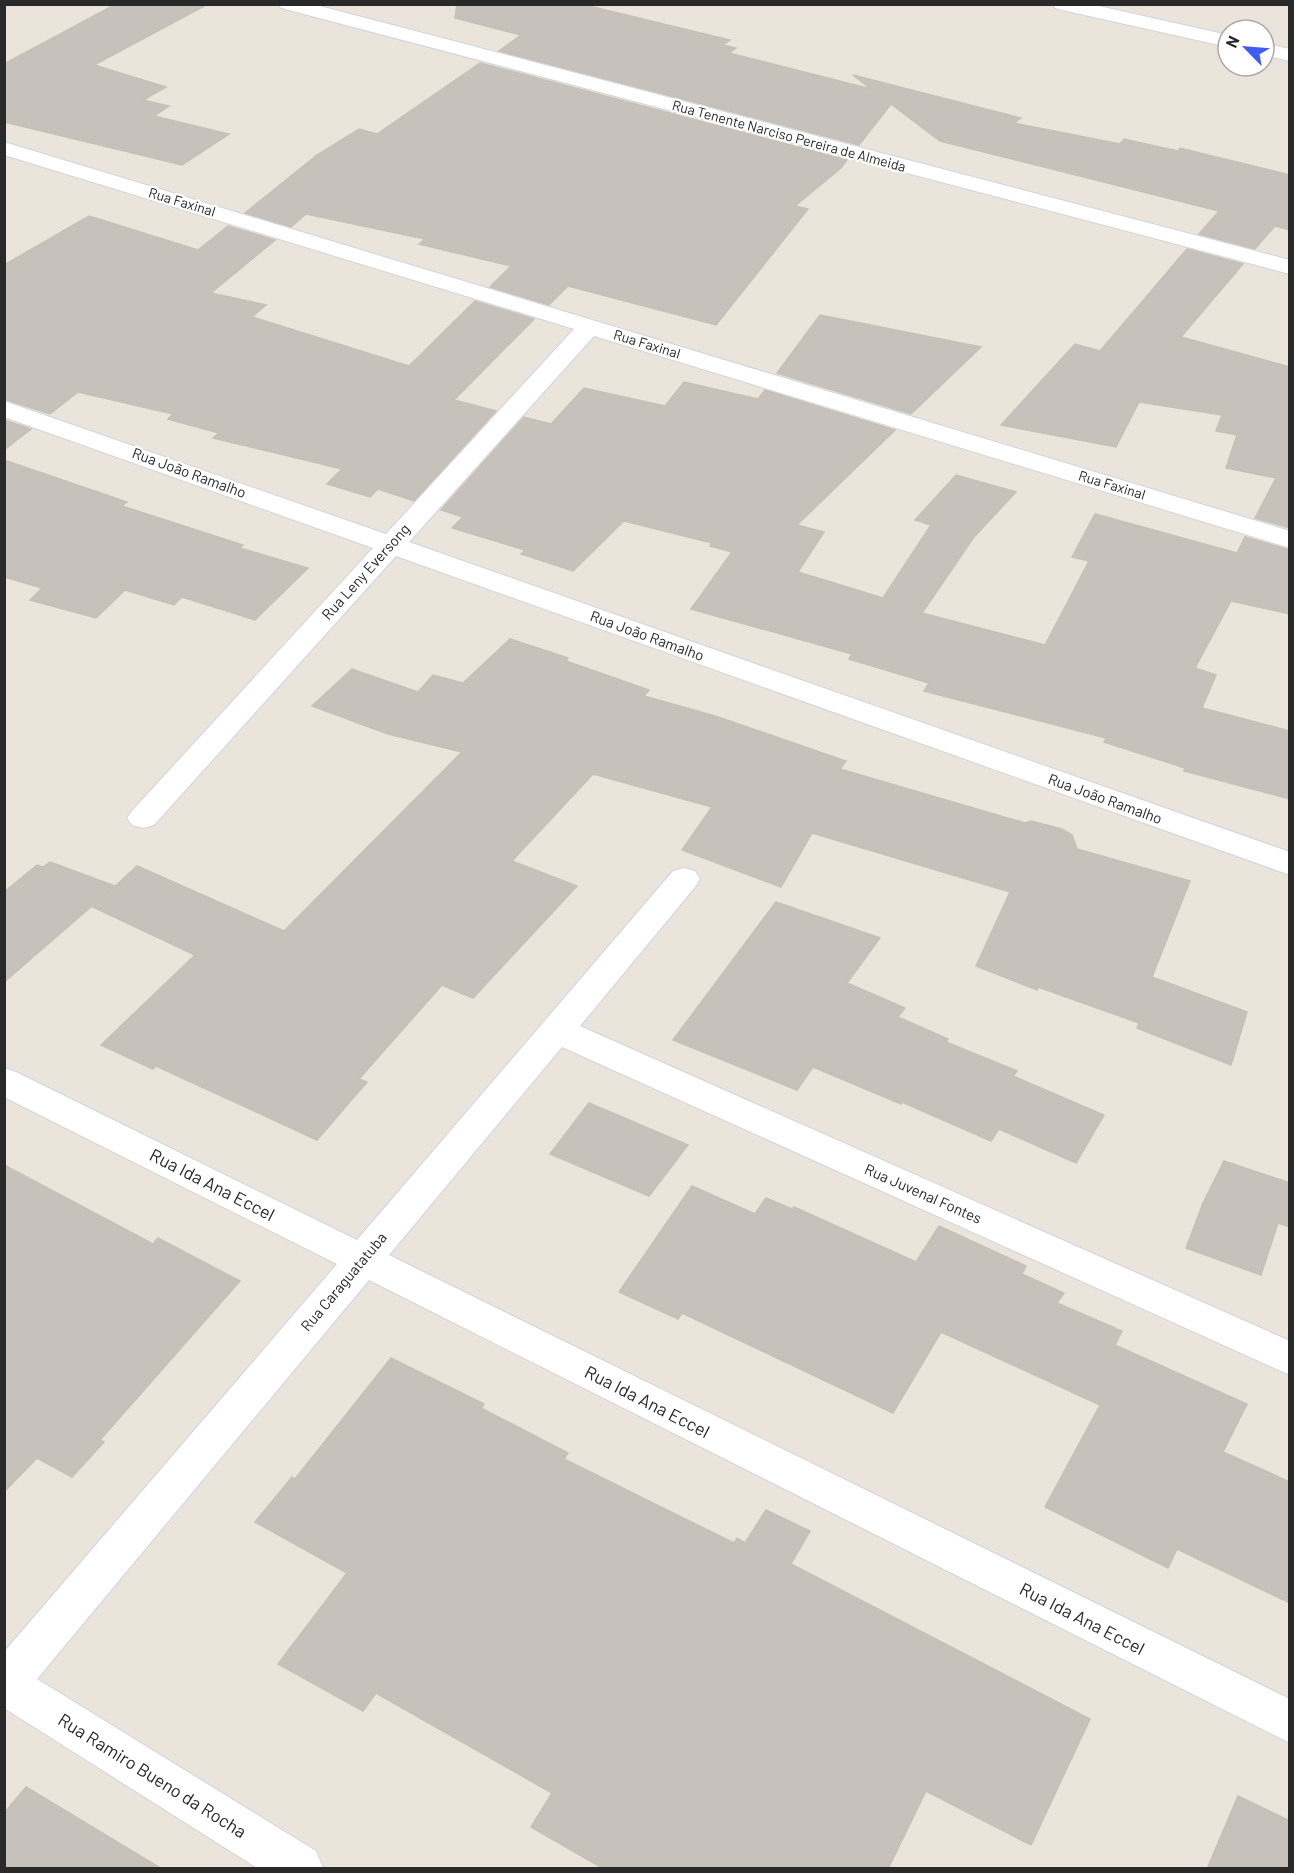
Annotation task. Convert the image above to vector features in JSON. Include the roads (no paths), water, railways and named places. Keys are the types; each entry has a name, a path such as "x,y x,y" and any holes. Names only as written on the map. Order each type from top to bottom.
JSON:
{"street":[{"name":"Rua Tenente Narciso Pereira de Almeida","path":"288,4 1290,267"},
{"path":"1062,4 1216,38"},
{"path":"359,23 377,11"},
{"name":"Rua Faxinal","path":"4,148 1290,540"},
{"name":"Rua Leny Eversong","path":"143,818 590,326"},
{"name":"Rua João Ramalho","path":"4,408 1290,864"},
{"name":"Rua Caraguatatuba","path":"5,1684 684,879"},
{"name":"Rua Juvenal Fontes","path":"557,1030 1290,1359"},
{"name":"Rua Ida Ana Eccel","path":"4,1081 1290,1722"},
{"name":"Rua Ramiro Bueno da Rocha","path":"5,1684 299,1869"}]}
